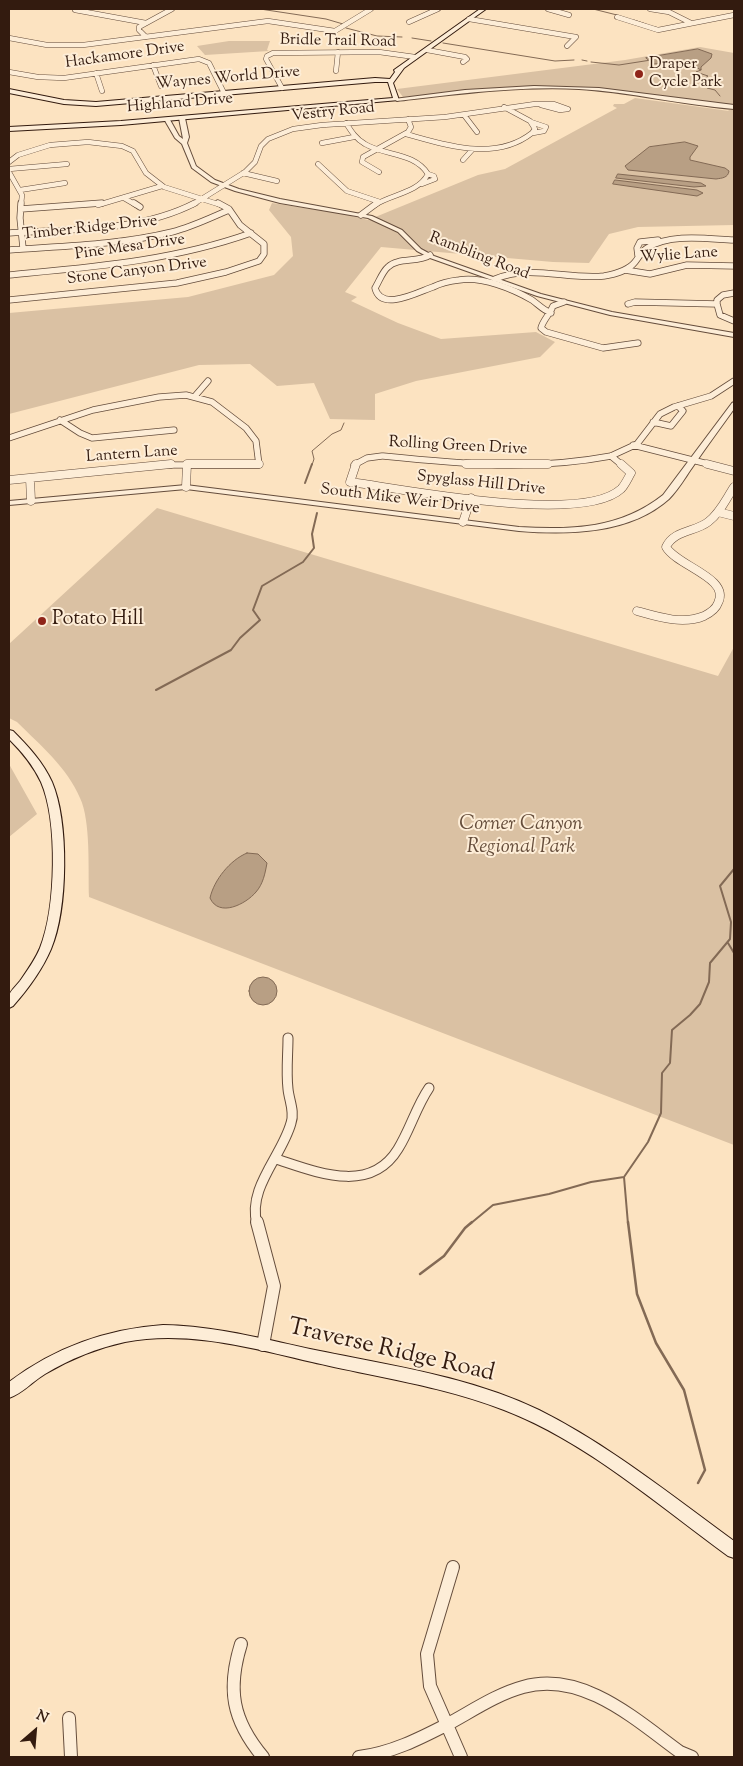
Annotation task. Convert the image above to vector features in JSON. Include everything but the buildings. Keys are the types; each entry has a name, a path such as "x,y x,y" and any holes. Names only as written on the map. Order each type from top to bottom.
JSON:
{"main road":[{"path":"396,100 384,84 387,80 481,9"},
{"path":"387,80 396,100"},
{"name":"Waynes World Drive","path":"9,91 75,104 104,104 387,80"},
{"path":"354,103 385,98 387,97 387,90"},
{"name":"Highland Drive","path":"9,128 78,126 396,100"},
{"path":"9,733 34,761 51,793 58,823 56,896 51,932 34,971 9,1003"},
{"name":"Traverse Ridge Road","path":"9,1391 40,1369 72,1352 106,1339 141,1333 177,1331 263,1345 461,1388 497,1400 532,1415 592,1450 734,1550"}],"street":[{"path":"146,37 138,29 170,9"},
{"path":"9,38 42,44 72,46 268,21 335,31 371,9"},
{"path":"409,22 438,9"},
{"path":"548,9 569,15"},
{"path":"650,9 665,12 691,23"},
{"path":"665,12 671,9"},
{"path":"75,10 146,23"},
{"path":"617,17 656,30 734,15"},
{"path":"469,18 575,37 576,39 567,46"},
{"path":"427,50 466,57 467,59 463,62"},
{"name":"Bridle Trail Road","path":"282,88 266,59 267,56 282,52 338,52 384,53 415,57"},
{"path":"336,71 338,52"},
{"name":"Hackamore Drive","path":"9,72 42,78 64,78 194,59 206,60 210,63 224,93"},
{"path":"153,65 161,86"},
{"path":"96,73 102,91"},
{"path":"36,83 42,78"},
{"name":"Highland Drive","path":"396,100 524,88 571,88 734,107"},
{"name":"Vestry Road","path":"9,234 144,221 179,212 202,200 243,173 255,163 261,145 272,136 303,127 464,115 521,104 541,105"},
{"path":"406,134 472,150 502,148 532,133 544,131 546,127 531,122 504,107"},
{"path":"464,115 477,132"},
{"name":"Rambling Road","path":"182,118 186,137 184,143"},
{"name":"Rambling Road","path":"167,119 177,137 184,143 196,169 224,186 280,201 361,215 397,229 428,256 495,279 557,308 734,335"},
{"path":"379,172 367,166 362,160 365,155 406,134 411,127 408,119"},
{"path":"531,122 534,127 532,133"},
{"path":"346,123 354,137 376,149 419,162 425,167 428,174 426,180 380,202 361,215"},
{"path":"322,143 354,137"},
{"path":"9,162 16,155 26,150 58,144 98,142 124,146 136,154 147,174 162,186"},
{"path":"463,160 472,150"},
{"path":"23,248 20,216 22,198 20,190 9,170 67,164"},
{"path":"318,164 345,190 380,202"},
{"path":"243,173 277,181"},
{"path":"20,190 65,183"},
{"path":"21,209 79,207 124,198 162,186"},
{"name":"Stone Canyon Drive","path":"9,300 148,287 226,272 255,263 262,258 263,242 259,236 251,233 241,225 229,210 162,186"},
{"path":"124,198 140,207"},
{"path":"79,207 80,214"},
{"name":"Timber Ridge Drive","path":"9,250 129,240 162,234 200,223 229,210"},
{"name":"Pine Mesa Drive","path":"9,275 163,259 205,250 251,233"},
{"path":"495,279 505,273 518,271 586,277 600,276 625,270 634,264 638,256 650,246 673,240 734,240"},
{"path":"428,256 422,260 394,262 388,266 375,290 377,294 389,299 411,297 444,283 470,279 531,300 539,309 557,308"},
{"name":"Wylie Lane","path":"625,270 650,274 682,266 734,266"},
{"path":"734,293 720,296 717,300 720,315 734,322"},
{"path":"628,304 635,302 717,304"},
{"path":"557,308 542,323 541,328 550,334 603,348 638,343"},
{"path":"9,438 93,410 159,396 195,396 208,381"},
{"path":"734,381 711,396 678,406 660,414 636,443 734,466"},
{"name":"Lantern Lane","path":"9,480 187,464 259,465 256,441 246,428 212,402 195,396"},
{"name":"South Mike Weir Drive","path":"9,503 186,487 463,522 551,531 590,528 618,521 659,503 673,488 734,404"},
{"path":"653,422 671,426 683,411 678,406"},
{"path":"60,420 80,433 92,438 174,430"},
{"name":"Rolling Green Drive","path":"350,482 354,466 367,458 382,456 475,464 531,465 573,463 611,456 636,443"},
{"name":"Spyglass Hill Drive","path":"350,482 536,506 576,504 593,501 615,492 629,479 631,473 611,456"},
{"path":"694,458 734,471"},
{"path":"186,487 187,464"},
{"path":"30,478 31,501"},
{"path":"637,611 669,619 684,620 705,615 717,606 720,596 716,584 706,575 673,558 668,554 666,547 671,540 704,526 718,512 734,487"},
{"path":"463,522 471,498"},
{"path":"718,512 734,516"},
{"path":"263,1345 274,1286 254,1212 258,1193 276,1159 292,1122 292,1107 288,1088 288,1038"},
{"path":"276,1159 330,1176 357,1177 380,1168 397,1152 414,1110 429,1088"},
{"path":"453,1567 427,1654 430,1686 461,1757"},
{"path":"241,1644 233,1676 235,1712 256,1750 263,1757"},
{"path":"359,1757 382,1754 420,1739 512,1690 554,1682 568,1684 588,1691 683,1755"},
{"path":"69,1718 71,1757"}],"green space":[{"path":"229,41 270,41 267,50 269,51 205,55 197,46"},
{"path":"700,47 734,53 734,105 578,87 512,87 403,97 397,89 625,60"},
{"path":"635,98 729,111 734,110 734,225 638,227 609,234 589,263 553,262 381,247 345,292 357,297 351,301 398,323 441,339 536,332 555,342 540,357 416,381 375,394 375,420 330,419 314,383 277,386 250,364 199,365 9,414 9,313 188,297 274,275 293,256 291,237 269,210 272,203 344,214 368,220 478,175 505,169 617,108 613,106 614,104 624,104"},
{"name":"Corner Canyon Regional Park","path":"157,508 718,676 734,647 734,1145 89,897 86,819 80,798 75,787 60,766 17,722 9,718 9,644"},
{"path":"9,764 37,814 9,837"}],"shaded area":[{"path":"698,49 712,54 711,58 701,67 701,70 686,62 653,64 646,58"},
{"path":"685,142 698,146 690,160 725,168 729,171 727,175 716,179 628,170 625,166 649,147"},
{"path":"618,174 701,183 706,186 694,187 616,178"},
{"path":"615,180 697,190 703,193 697,196 613,184"},
{"path":"247,853 258,854 267,863 260,886 252,897 233,907 226,908 214,904 210,898 215,884 235,860"},
{"path":"263,977 273,981 277,991 273,1001 263,1005 253,1001 249,991 253,981"}],"waterway":[{"path":"260,9 326,19 343,24"},
{"path":"593,9 617,15"},
{"path":"634,20 646,24"},
{"path":"650,26 660,28"},
{"path":"346,28 377,36 402,37"},
{"path":"412,38 431,41"},
{"path":"443,43 555,61 574,60"},
{"path":"582,60 587,61"},
{"path":"591,62 619,65 651,60"},
{"path":"701,70 696,72 708,76 704,79 711,83 707,88 715,90 720,96"},
{"path":"312,465 314,459 312,451 332,434 341,430 344,423"},
{"path":"305,483 312,464"},
{"path":"156,690 231,650 240,638 260,620 253,610 262,586 303,562 314,548 312,534 317,513"},
{"path":"624,1177 648,1142 661,1113 662,1073 670,1063 672,1030 700,1004 709,982 710,963 730,939 731,922 720,886 734,869"},
{"path":"728,943 734,953"},
{"path":"470,1224 493,1205 549,1194 591,1182 624,1177"},
{"path":"624,1177 628,1224"},
{"path":"420,1274 444,1256 465,1228 472,1222"},
{"path":"628,1222 637,1294 656,1343 684,1390 705,1470 698,1483"}],"place":[{"name":"Draper Cycle Park","path":"639,74"},
{"name":"Potato Hill","path":"42,621"}]}
